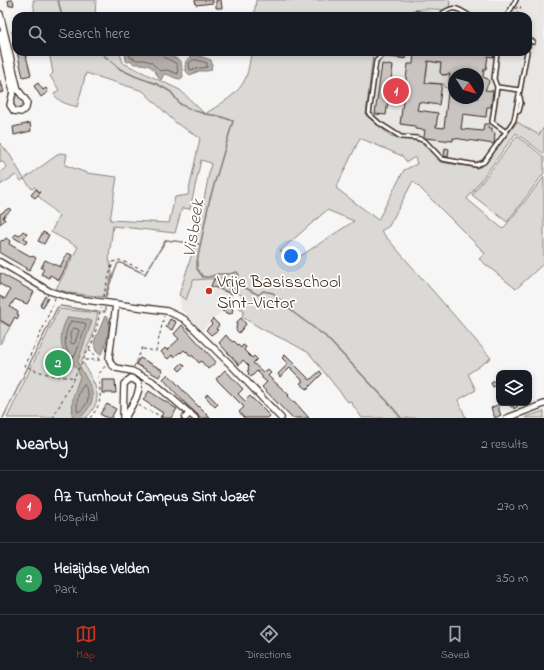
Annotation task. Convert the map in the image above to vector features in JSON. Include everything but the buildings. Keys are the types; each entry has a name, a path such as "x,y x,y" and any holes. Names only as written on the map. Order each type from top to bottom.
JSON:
{"street":[{"path":"0,14 18,90 27,102 26,108 21,112 14,111 10,105 13,92 0,34"},
{"path":"0,262 56,294 71,298 167,311 181,317 234,368 281,418"},
{"path":"116,304 110,360 116,368 132,371 152,381 187,416 195,418"},
{"path":"131,378 139,383 139,389 135,400 124,418 124,384 131,378"},
{"path":"507,418 544,404"}],"lane":[{"path":"509,12 515,0"},
{"path":"445,12 449,9 457,8 464,12"},
{"path":"381,56 376,61 369,114 379,123 401,137 417,138 425,141 442,159 476,165 484,162 514,120 526,56"},
{"path":"497,56 494,79 498,87 492,122 506,132"},
{"path":"498,87 519,92"},
{"path":"519,92 521,103 519,111"}],"path":[{"path":"102,299 113,262 119,260 145,270"},
{"path":"56,294 44,326 25,366 60,378 75,376"},
{"path":"53,418 89,349 96,330 101,309"},
{"path":"143,349 156,351 165,313"},
{"path":"132,371 144,346"},
{"path":"89,349 100,360"},
{"path":"84,360 110,360"},
{"path":"90,418 95,412 101,398 98,375 110,360"},
{"path":"135,400 141,407 164,418"}],"shaded area":[{"path":"33,0 96,0 95,12 34,12"},
{"path":"256,0 450,0 449,10 420,9 411,12 254,12"},
{"path":"450,0 544,0 544,127 539,135 517,122 478,184 417,164 415,157 330,85 371,56 532,56 532,12 410,12 416,9 449,10"},
{"path":"50,56 121,56 123,63 180,90 205,114 229,98 239,89 247,74 250,56 373,56 366,115 391,136 421,142 440,162 478,168 485,164 517,122 539,135 544,127 544,154 516,133 467,199 503,229 544,177 544,263 516,289 479,259 485,253 413,181 389,226 381,231 491,358 468,374 476,390 458,400 466,418 362,418 350,401 348,402 309,353 242,317 244,310 239,308 242,295 234,292 236,283 222,278 193,280 186,300 179,295 196,241 211,163 201,160 190,209 182,208 175,233 113,226 109,257 112,274 105,297 70,293 56,289 78,247 51,232 59,216 38,196 40,192 35,187 32,189 24,179 60,153 67,154 65,165 87,173 117,177 110,220 169,223 175,197 188,195 200,138 176,123 143,91 86,73 77,107 61,101 54,94 59,90 50,76 53,73","holes":["360,138 402,156 407,162 415,157 417,164 404,170 378,220 336,188","327,210 354,221 296,259 280,251"]},
{"path":"428,61 441,63 440,72 442,75 448,74 448,88 444,87 444,84 421,82 426,76"},
{"path":"15,92 24,99 25,106 21,110 14,108 12,101"},
{"path":"517,136 544,157 544,173 507,222 472,195"},
{"path":"0,143 10,155 24,179 21,181 16,175 0,185 0,172 7,167 2,161 0,162"},
{"name":"Vrije Basisschool Sint-Victor","path":"193,264 203,279 208,279 217,275 235,282 236,284 230,308 225,306 224,309 202,330 181,309 180,299"},
{"path":"59,309 98,313 93,335 81,362 84,364 95,385 97,391 96,404 86,418 7,418"},
{"path":"0,321 10,327 0,344"},
{"path":"544,411 544,418 526,418 526,417"}],"water":[{"path":"125,56 171,56 181,61 183,77 178,79 164,74 161,80 151,67 144,64 134,64 131,61 126,61"},
{"path":"192,56 200,56 211,60 211,70 199,71 190,75 185,69 186,61"},
{"path":"105,316 109,319 108,333 106,344 100,355 96,351 94,342"},
{"path":"68,317 92,321 78,361 90,386 92,398 91,404 87,411 80,418 72,418 73,397 80,376 76,368 66,356 61,341 62,331"}],"waterway":[{"name":"Visbeek","path":"58,0 61,12"},
{"name":"Visbeek","path":"105,56 120,69 157,84 171,92 180,104 205,114 219,116 233,121 209,202 197,262 197,269 203,277 237,272 239,275 236,280 238,284 259,295 263,291 273,293 294,313 325,336 388,402 401,418"},
{"path":"106,297 118,263 145,274 166,240 199,244"},
{"path":"3,418 57,308 60,306 98,312"},
{"path":"103,312 105,312 105,308"}],"place":[{"name":"AZ Turnhout Campus Sint Jozef","path":"396,91"},
{"name":"Vrije Basisschool Sint-Victor","path":"209,291"},
{"name":"Heizijdse Velden","path":"58,363"}]}
